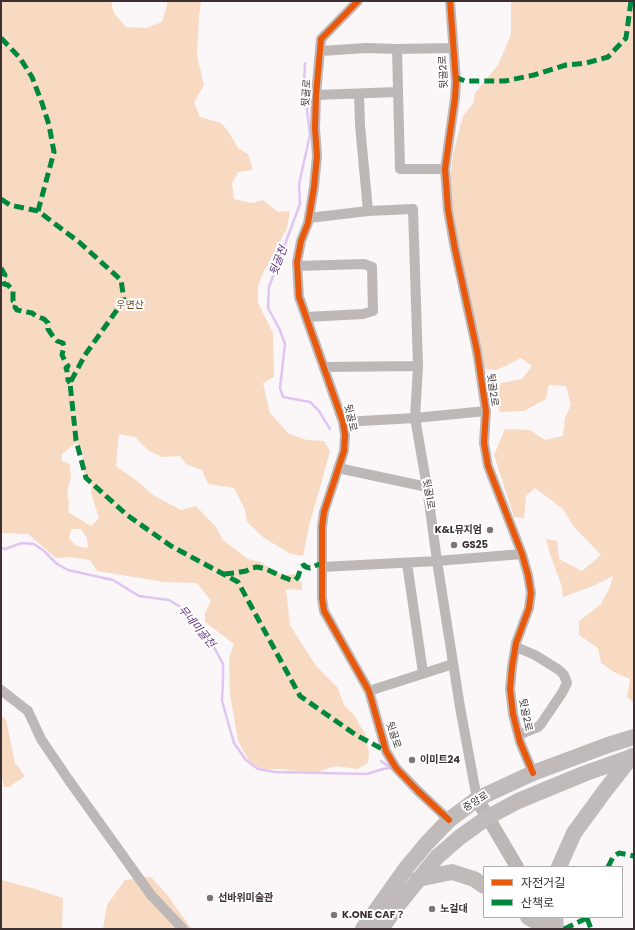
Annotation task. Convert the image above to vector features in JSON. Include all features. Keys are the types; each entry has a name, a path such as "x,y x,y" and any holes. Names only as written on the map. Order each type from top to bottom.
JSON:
{"main road":[{"name":"중앙로","path":"362,929 427,843 449,820 477,799 533,772 634,737"},
{"name":"중앙로","path":"381,929 398,905 437,857 460,837 488,817 518,801 586,773 633,756"},
{"path":"559,866 574,833 633,756"},
{"path":"418,880 452,872 474,879 483,885"},
{"path":"530,918 549,929"},
{"path":"555,918 555,929"}],"street":[{"name":"뒷골로","path":"358,1 321,39 316,95 315,128 317,156 314,187 308,223 301,241 297,262 299,297 343,422 345,435 344,451 324,512 322,528 322,598 324,611 369,691 386,751 396,768 449,820"},
{"name":"뒷골2로","path":"450,1 456,82 445,169 448,210 477,351 486,411 484,443 488,466 522,554 531,593 529,608 516,647 510,689 513,714 518,735 533,772"},
{"path":"321,51 366,48 453,48"},
{"path":"397,49 400,169 445,169"},
{"name":"뒷골로","path":"316,95 398,92"},
{"path":"309,218 368,211 360,125 359,94"},
{"name":"뒷골1로","path":"368,211 412,210 418,366 415,418 427,487 460,707 477,799"},
{"path":"297,266 364,264 372,267 373,310 363,314 306,317"},
{"path":"324,367 418,366"},
{"name":"뒷골로","path":"343,422 415,418 486,411"},
{"path":"338,468 427,487"},
{"path":"322,567 438,561 522,554"},
{"path":"407,563 423,673"},
{"name":"뒷골2로","path":"516,647 535,655 559,670 564,675 567,683 562,693 538,727 518,735"},
{"path":"369,691 454,664"},
{"path":"1,690 28,711 41,739 151,895 183,929"},
{"path":"477,799 516,866"},
{"path":"548,918 555,929"}],"green space":[{"name":"우면산","path":"1,1 111,1 114,13 126,27 146,28 162,22 167,1 201,1 197,55 204,85 194,102 200,117 221,123 228,131 238,148 248,154 253,170 238,172 232,183 234,199 251,203 263,200 278,212 290,211 287,228 262,275 258,286 258,303 273,333 274,377 263,383 270,413 289,434 307,440 324,441 330,451 310,522 303,556 291,554 264,538 247,522 245,510 234,488 208,484 202,470 186,464 180,456 162,457 149,451 135,437 119,434 116,466 136,480 153,495 181,510 196,506 216,527 223,540 248,559 260,562 282,575 296,574 302,584 302,590 286,589 290,625 316,666 338,688 344,705 354,715 365,734 369,753 368,763 357,769 335,766 314,773 264,769 252,766 238,741 230,695 229,658 234,644 205,622 205,613 211,601 197,583 164,582 97,571 90,560 70,557 56,558 28,534 1,533","holes":["76,443 82,448 84,473 92,485 91,493 99,518 91,526 68,512 69,503 67,493 71,476 70,464 62,461 62,454","71,529 81,529 87,538 88,548 76,546 69,538"]},
{"path":"511,1 634,1 634,703 627,697 630,679 614,672 601,663 598,648 579,635 579,621 600,605 610,587 613,576 595,585 563,597 561,584 546,539 557,541 559,559 582,571 601,555 574,527 563,509 535,488 526,496 524,518 514,517 494,455 505,429 530,430 545,440 563,436 565,418 571,405 566,386 549,385 546,399 524,411 500,412 495,399 501,383 522,379 532,366 521,358 497,370 485,369 477,345 449,187 453,154 463,116 473,104 475,93 498,65 511,35"},
{"path":"1,715 6,720 15,763 25,776 9,787 4,787 1,774"},
{"path":"151,877 168,896 193,929 103,929 107,905 125,880"},
{"path":"1,880 63,898 62,929 1,929"}],"waterway":[{"name":"뒷골천","path":"305,63 304,85 310,135 299,184 300,204 269,287 268,308 279,328 285,344 280,388 283,397 310,402 319,411 330,429"},
{"name":"무네미골천","path":"1,548 5,549 22,543 34,544 44,551 57,564 68,570 113,580 139,596 169,600 179,606 197,624 215,649 223,664 222,701 234,743 246,760 258,769 275,772 367,774 390,768"},
{"name":"뒷골천","path":"381,761 390,768"}],"marked path":[{"path":"455,77 465,81 505,81 534,75 566,65 586,63 608,57 626,38 631,1"},
{"path":"1,38 20,58 32,77 49,125 54,152 38,211"},
{"path":"1,199 10,205 38,211 79,242 121,280 124,300 85,355 70,383 76,440 86,478 127,515 171,546 238,582 300,696 356,735 386,751"},
{"path":"1,268 5,275 3,281 4,284 8,285 13,291 13,301 16,304 15,307 17,310 32,313 44,319 48,323 48,329 54,338 63,343 64,346 62,355 68,366 66,368 70,383"},
{"path":"224,574 246,571 257,567 266,569 291,580 295,580 298,577 301,567 304,565 310,568 322,563"},
{"path":"608,866 613,857 619,853 634,856"},
{"path":"587,918 591,929"},
{"path":"564,929 587,918"}],"cycle path":[{"path":"358,1 321,39 316,95 315,128 317,156 314,187 308,223 301,241 297,262 299,297 343,422 345,435 344,451 324,512 322,527 322,598 324,611 369,691 386,751 396,768 449,820"},
{"path":"450,1 456,82 445,169 448,210 477,351 486,411 484,443 488,466 522,554 531,593 529,608 516,643 510,689 513,714 520,742 533,773"}],"place":[{"name":"K&L뮤지엄","path":"490,530"},
{"name":"GS25","path":"454,545"},
{"name":"이미트24","path":"412,760"},
{"name":"선바위미술관","path":"210,898"},
{"name":"노걸대","path":"432,909"},
{"name":"K.ONE CAF？","path":"334,915"}]}
